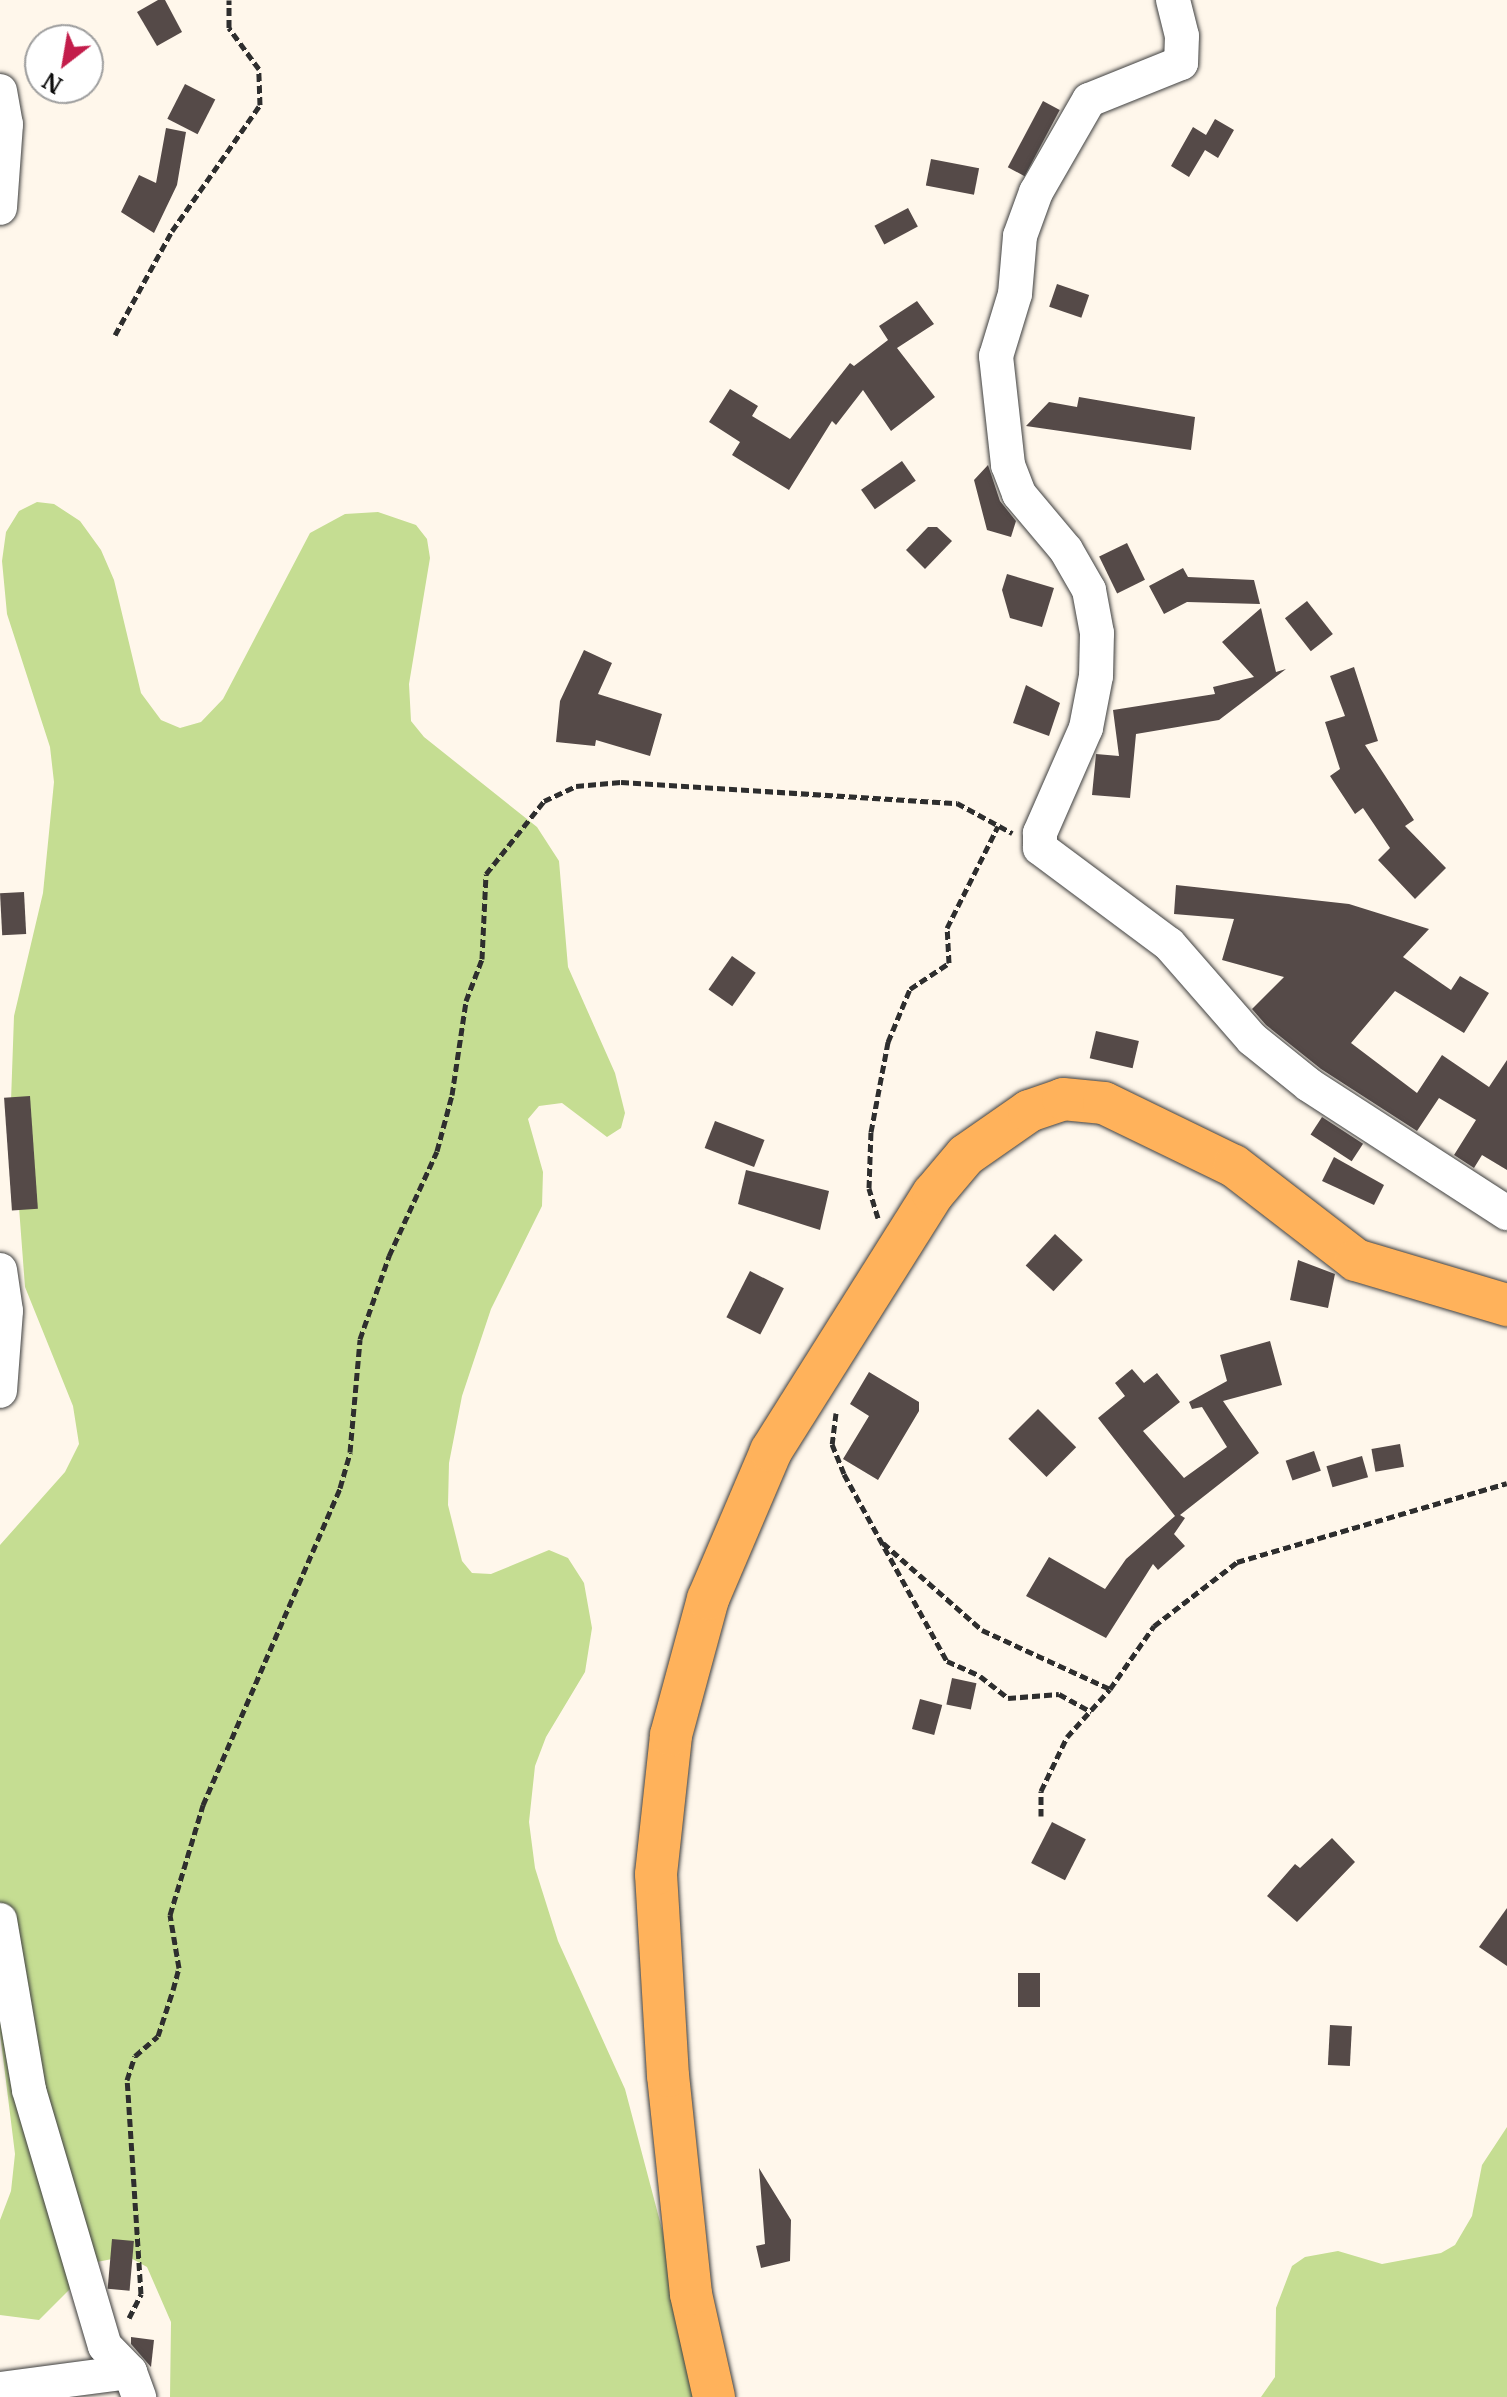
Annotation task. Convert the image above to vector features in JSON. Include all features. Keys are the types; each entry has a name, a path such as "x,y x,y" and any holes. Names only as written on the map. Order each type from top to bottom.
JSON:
{"main road":[{"path":"714,2397 691,2294 668,2076 656,1874 662,1792 692,1651 732,1534 771,1451 933,1194 966,1155 1008,1123 1063,1099 1104,1103 1234,1166 1356,1260 1507,1305"}],"street":[{"path":"1173,0 1182,36 1181,63 1089,100 1036,192 1020,236 1015,294 996,356 1008,465 1019,494 1066,550 1089,590 1097,633 1096,676 1086,728 1040,833 1040,848 1169,944 1252,1039 1309,1085 1507,1213"},
{"path":"0,91 6,124 0,208"},
{"path":"0,1270 6,1311 0,1391"},
{"path":"0,1920 29,2090 105,2346 134,2384"},
{"path":"0,2389 134,2384"}],"path":[{"path":"115,335 172,231 260,105 259,69 229,28 229,0"},
{"path":"105,2346 141,2294 127,2080 135,2056 158,2036 179,1968 170,1915 203,1805 340,1488 350,1452 360,1339 389,1256 437,1151 452,1095 466,1001 482,959 486,874 544,801 576,786 671,783 728,793 957,803 1040,848"},
{"path":"892,1261 869,1188 871,1132 888,1042 910,989 949,963 947,928 998,826"},
{"path":"837,1405 832,1444 879,1540 947,1661 980,1676 1008,1698 1059,1694 1091,1712"},
{"path":"1041,1816 1041,1791 1067,1737 1110,1689 1154,1626 1237,1562 1507,1483"},
{"path":"879,1540 982,1630 1110,1689"}],"green space":[{"path":"37,502 54,504 80,521 101,550 114,580 141,693 161,720 180,728 201,722 223,699 310,533 345,514 378,512 416,525 427,539 430,558 409,684 411,721 424,737 537,827 559,861 568,967 615,1073 625,1113 621,1128 607,1137 562,1103 539,1106 528,1119 543,1172 542,1206 491,1309 462,1396 449,1463 448,1505 462,1561 472,1573 491,1574 549,1550 568,1558 584,1583 592,1628 585,1672 546,1737 535,1766 529,1822 535,1868 558,1941 625,2089 663,2233 695,2397 170,2397 171,2322 147,2267 127,2256 97,2262 39,2320 0,2315 0,2220 11,2191 15,2154 0,2033 0,1545 65,1472 79,1444 73,1406 25,1287 11,1101 14,1016 43,893 54,782 50,747 7,614 2,561 6,532 19,511"},
{"path":"1507,2127 1507,2397 1261,2397 1275,2377 1276,2308 1292,2266 1305,2257 1338,2251 1382,2264 1441,2253 1455,2245 1472,2216 1482,2165"}],"building":[{"path":"158,0 165,0 182,32 157,46 137,12"},
{"path":"185,84 215,99 198,134 167,119"},
{"path":"1043,101 1060,110 1025,176 1008,167"},
{"path":"1215,119 1234,130 1218,158 1205,150 1189,177 1171,166 1193,127 1206,135"},
{"path":"166,128 186,132 177,185 154,233 121,212 139,175 156,183"},
{"path":"931,159 979,168 974,195 926,186"},
{"path":"908,208 918,227 884,244 874,226"},
{"path":"1057,284 1089,295 1081,318 1049,307"},
{"path":"917,301 934,324 897,348 935,397 891,431 863,390 836,425 832,421 789,490 732,455 740,442 709,422 730,389 758,406 752,416 790,439 850,363 854,366 888,340 879,326"},
{"path":"1079,397 1195,417 1191,450 1026,426 1049,402 1077,407"},
{"path":"902,461 916,481 875,509 861,490"},
{"path":"988,465 1000,501 1016,521 1011,537 987,530 974,480"},
{"path":"928,527 937,527 952,541 925,569 906,550"},
{"path":"1127,543 1145,580 1117,593 1099,557"},
{"path":"1183,568 1188,577 1254,580 1260,604 1187,602 1164,614 1149,586"},
{"path":"1007,574 1054,588 1042,627 1010,618 1002,590"},
{"path":"1307,601 1333,634 1311,651 1285,618"},
{"path":"1261,608 1276,672 1286,669 1219,720 1136,734 1130,798 1092,795 1096,754 1119,756 1113,710 1215,694 1213,687 1254,677 1222,642"},
{"path":"584,650 612,663 598,694 662,714 650,756 596,740 595,746 556,742 560,701"},
{"path":"1354,667 1378,741 1365,745 1414,820 1405,826 1446,868 1415,899 1378,860 1390,848 1363,808 1355,814 1330,776 1340,769 1325,722 1345,716 1330,676"},
{"path":"1026,685 1060,703 1049,736 1013,723"},
{"path":"1176,885 1349,904 1429,929 1403,957 1451,990 1460,976 1489,993 1464,1033 1395,991 1351,1043 1417,1093 1442,1055 1489,1087 1507,1060 1507,1170 1482,1155 1474,1168 1454,1155 1476,1120 1439,1098 1417,1131 1321,1069 1266,1025 1252,1009 1284,977 1222,960 1234,919 1174,914"},
{"path":"24,892 26,934 2,935 0,893"},
{"path":"732,956 756,973 732,1006 708,990"},
{"path":"1096,1031 1139,1041 1133,1068 1090,1058"},
{"path":"30,1096 38,1209 12,1211 4,1098"},
{"path":"1322,1117 1363,1144 1352,1161 1311,1135"},
{"path":"715,1121 764,1140 754,1167 705,1148"},
{"path":"1334,1157 1384,1185 1374,1205 1322,1181"},
{"path":"746,1170 829,1191 820,1230 738,1204"},
{"path":"1055,1234 1083,1260 1053,1291 1026,1265"},
{"path":"1298,1260 1335,1274 1328,1308 1290,1300"},
{"path":"750,1271 784,1288 760,1335 726,1317"},
{"path":"1270,1341 1282,1385 1223,1401 1259,1453 1180,1515 1185,1518 1174,1534 1185,1546 1158,1570 1153,1564 1106,1638 1026,1596 1049,1557 1105,1589 1126,1559 1175,1516 1098,1418 1125,1396 1115,1383 1132,1369 1144,1383 1157,1373 1180,1402 1143,1431 1184,1478 1227,1447 1202,1407 1192,1409 1189,1402 1227,1381 1220,1355"},
{"path":"869,1372 919,1402 919,1411 878,1480 843,1459 869,1416 850,1404"},
{"path":"1038,1409 1076,1447 1046,1477 1008,1439"},
{"path":"1400,1444 1404,1467 1375,1472 1371,1449"},
{"path":"1314,1451 1321,1471 1292,1481 1286,1461"},
{"path":"1362,1456 1368,1477 1332,1487 1326,1466"},
{"path":"952,1678 976,1683 971,1710 946,1704"},
{"path":"920,1699 942,1705 934,1735 912,1729"},
{"path":"1052,1822 1086,1839 1065,1880 1031,1863"},
{"path":"1332,1838 1355,1862 1297,1922 1267,1896 1295,1864 1300,1868"},
{"path":"1507,1908 1507,1966 1479,1947"},
{"path":"1018,1973 1040,1973 1040,2007 1018,2007"},
{"path":"1330,2025 1352,2026 1350,2066 1328,2065"},
{"path":"759,2168 791,2220 790,2261 761,2268 756,2246 765,2244"},
{"path":"112,2239 134,2241 130,2291 108,2289"},
{"path":"131,2337 154,2340 151,2367 131,2344"}]}
